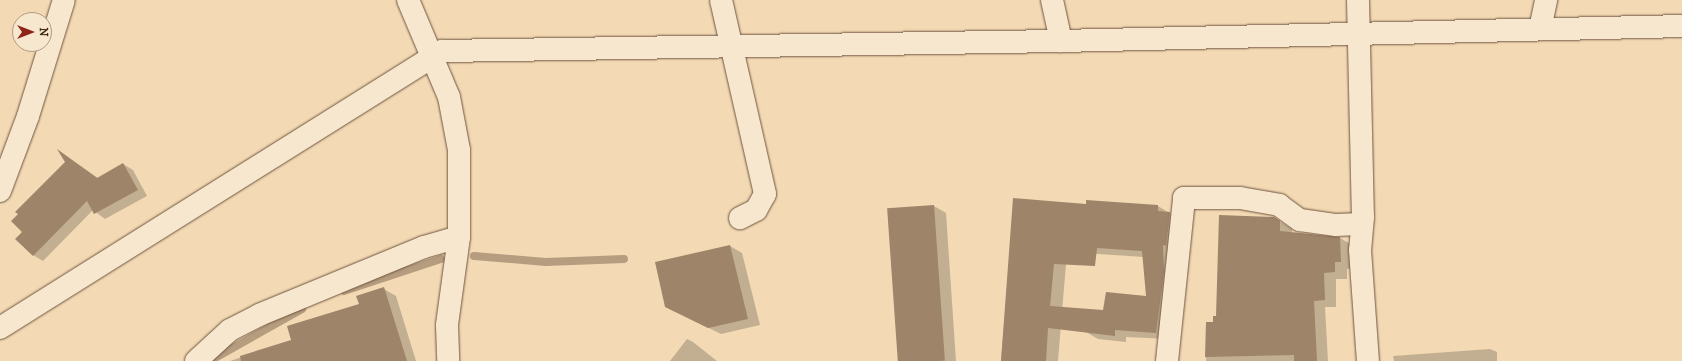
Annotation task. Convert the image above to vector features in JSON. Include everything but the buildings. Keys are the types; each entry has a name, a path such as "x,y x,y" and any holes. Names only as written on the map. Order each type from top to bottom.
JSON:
{"street":[{"path":"0,191 28,116 64,0"},
{"path":"408,0 450,97 459,150 459,237 447,325 448,361"},
{"path":"721,0 765,194 756,210 740,218"},
{"path":"1052,0 1061,41"},
{"path":"1358,0 1362,224 1360,250 1368,361"},
{"path":"1540,29 1546,0"},
{"path":"0,328 442,51 732,45 1061,41 1682,26"},
{"path":"1166,361 1184,198 1240,198 1278,205 1300,220 1335,225 1362,224"},
{"path":"196,361 230,330 259,315 424,247 459,237"}],"waterway":[{"path":"474,256 546,262 624,259"},
{"path":"344,291 441,259"},
{"path":"215,358 302,309"}]}
